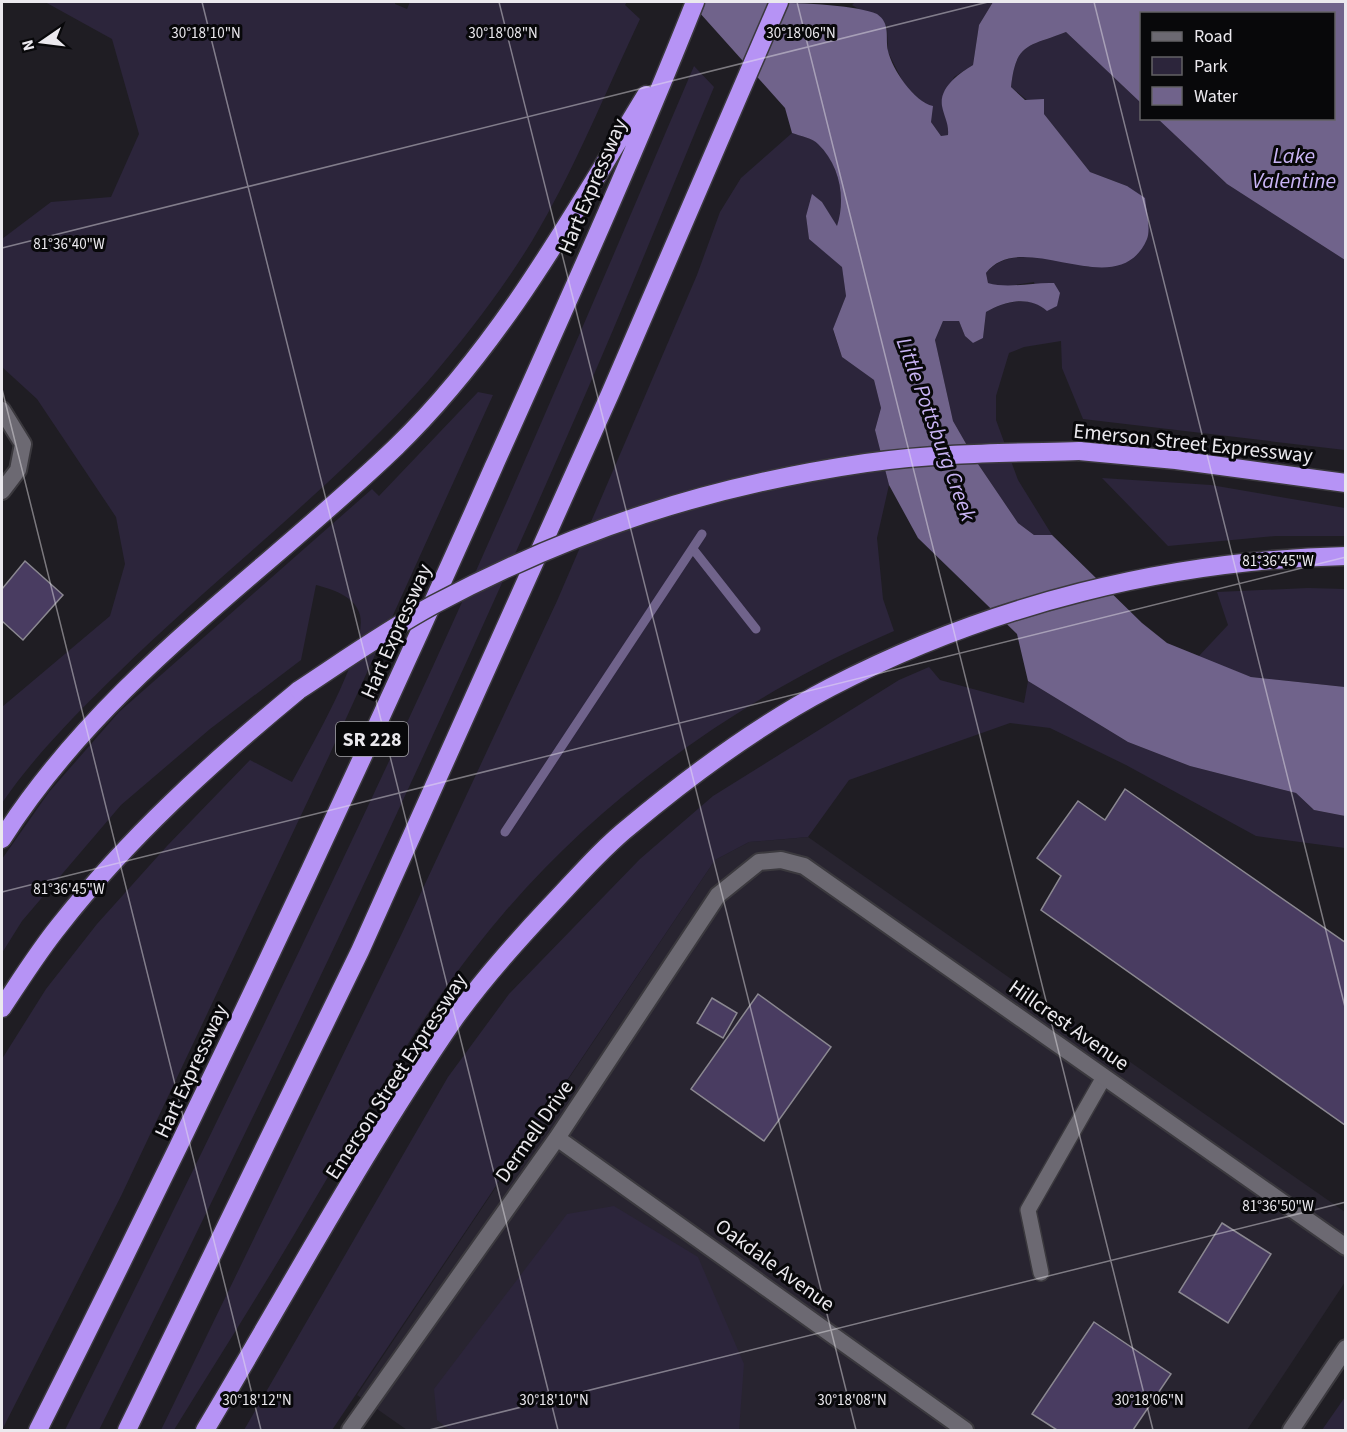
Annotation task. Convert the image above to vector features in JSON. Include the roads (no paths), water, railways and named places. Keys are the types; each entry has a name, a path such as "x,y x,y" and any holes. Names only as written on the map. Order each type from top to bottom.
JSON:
{"highway":[{"name":"Hart Expressway","path":"38,1431 169,1170 392,697 695,2"},
{"path":"127,1431 360,951 610,394 779,2"},
{"path":"2,839 16,815 78,738 141,674 396,447 444,397 490,340 528,286 681,37"},
{"name":"Emerson Street Expressway","path":"2,1008 58,926 104,873 199,777 299,690 371,642 491,575 590,532 673,503 760,482 867,463 973,454 1079,451 1176,460 1346,483"},
{"name":"Emerson Street Expressway","path":"205,1431 378,1139 456,1017 515,944 627,828 762,729 827,689 933,641 1016,611 1067,596 1181,570 1242,561 1346,556"}],"street":[{"path":"2,410 23,444 18,470 2,491"},
{"name":"Hillcrest Avenue","path":"759,862 781,860 804,866 1346,1247"},
{"name":"Dermell Drive","path":"351,1430 557,1138 718,895 759,862"},
{"name":"Oakdale Avenue","path":"557,1138 965,1431"},
{"path":"1291,1431 1346,1347"}],"lane":[{"path":"1041,1273 1028,1210 1104,1077"}],"water":[{"path":"690,2 815,4 862,9 877,14 886,26 888,51 894,67 911,92 933,106 931,122 941,136 948,135 942,106 944,93 952,81 973,65 979,25 993,2 1345,2 1345,260 1227,184 1159,120 1335,120 1335,12 1140,12 1140,102 1066,32 1026,48 1016,62 1011,87 1025,100 1044,99 1044,114 1090,172 1127,186 1145,198 1147,239 1133,258 1115,266 1093,267 1022,257 1002,261 986,273 988,283 1004,285 1054,283 1060,293 1057,306 1047,311 1025,301 1001,305 986,312 983,338 973,343 965,336 959,321 943,321 935,340 953,421 976,461 1018,523 1034,535 1052,535 1142,623 1167,643 1251,677 1345,687 1345,816 1314,810 1296,793 1190,766 1128,742 1028,681 1017,634 918,538 889,485 875,430 881,408 874,380 842,357 833,329 846,296 842,267 809,239 806,216 812,194 822,202 837,226 841,194 836,172 826,152 816,142 792,133 785,108"}],"waterway":[{"path":"505,832 702,534"},
{"path":"693,549 756,629"}],"water label":[{"name":"Lake Valentine","path":"1294,168"},
{"name":"Little Pottsburg Creek","path":"937,429"}]}
